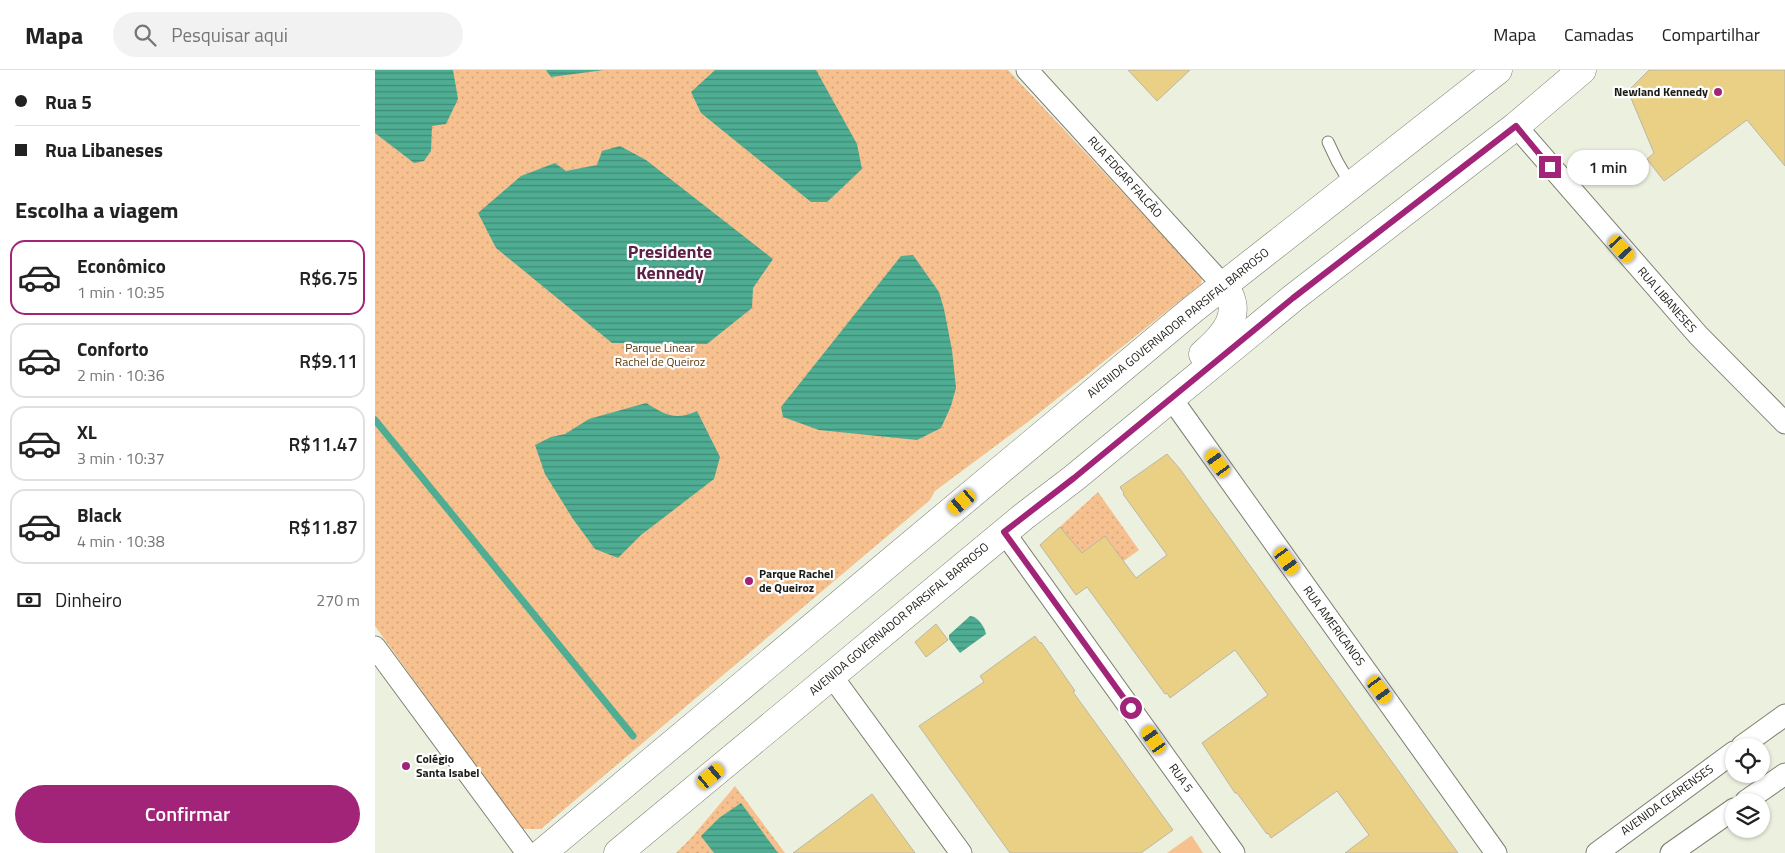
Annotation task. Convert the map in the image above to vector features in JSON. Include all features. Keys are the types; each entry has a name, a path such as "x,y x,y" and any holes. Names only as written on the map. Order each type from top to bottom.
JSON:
{"main road":[{"name":"AVENIDA GOVERNADOR PARSIFAL BARROSO","path":"542,853 1223,285 1498,70"},
{"name":"AVENIDA GOVERNADOR PARSIFAL BARROSO","path":"618,853 1013,524 1074,478 1324,274 1516,126 1582,70"},
{"path":"1013,524 1063,468 1218,342 1227,328 1232,312 1232,299 1223,285"}],"street":[{"name":"RUA EDGAR FALCÃO","path":"1027,70 1223,285"},
{"name":"RUA LIBANESES","path":"1516,126 1698,335 1785,423"},
{"name":"RUA AMERICANOS","path":"1171,398 1496,853"},
{"name":"RUA 5","path":"1013,524 1235,853"},
{"path":"375,647 527,853"},
{"path":"831,675 961,853"},
{"path":"1753,738 1785,715"},
{"name":"AVENIDA CEARENSES","path":"1595,852 1725,758"},
{"path":"1758,793 1785,774"},
{"path":"1671,853 1725,816"}],"lane":[{"path":"1328,142 1351,185"}],"green space":[{"name":"Parque Linear Rachel de Queiroz","path":"375,70 1008,70 1202,277 1201,284 1029,421 935,491 930,500 541,829 521,829 375,626"},
{"path":"1098,492 1139,550 1076,595 1040,545"},
{"path":"735,786 785,853 676,853 692,837"},
{"path":"1191,836 1203,853 1167,853"}],"shaded area":[{"path":"375,70 453,70 458,99 446,124 432,126 431,151 424,161 414,163 375,133"},
{"path":"546,70 604,70 551,77"},
{"path":"715,70 816,70 857,144 862,169 827,202 811,202 701,113 691,92"},
{"path":"620,146 646,160 773,259 753,288 752,308 707,344 612,343 496,248 478,213 521,176 555,163 566,171 597,165 602,151"},
{"path":"913,255 939,292 952,350 956,388 951,406 941,428 917,440 819,430 783,417 781,407 901,256"},
{"path":"646,403 659,411 676,416 683,416 697,411 720,457 714,479 641,535 618,558 595,549 573,519 545,474 535,445 551,437 565,434 589,419"},
{"path":"970,616 973,616 980,622 986,634 960,653 949,639 949,635"},
{"path":"741,803 778,853 714,853 701,836 719,818"}],"building":[{"path":"1128,70 1190,70 1157,101"},
{"path":"1649,70 1785,70 1785,166 1747,120 1664,181 1647,159 1654,153 1628,91"},
{"path":"1167,454 1180,469 1458,853 1345,853 1369,835 1337,791 1271,838 1237,793 1235,793 1202,743 1268,695 1235,650 1170,698 1167,693 1165,694 1087,587 1076,595 1040,545 1060,527 1082,553 1105,536 1136,578 1167,555 1123,494 1120,487"},
{"path":"936,624 948,640 926,657 915,642"},
{"path":"1035,636 1173,830 1141,853 1010,853 919,726 984,682 980,676"},
{"path":"872,794 915,853 793,853 839,819"}],"waterway":[{"path":"375,420 633,736"}],"place":[{"name":"Newland Kennedy","path":"1718,92"},
{"name":"Parque Rachel de Queiroz","path":"749,581"},
{"name":"Colégio Santa Isabel","path":"406,766"}],"district":[{"name":"Presidente Kennedy","path":"670,262"}],"route":[{"path":"1131,708 1004,532 1074,478 1293,298 1516,126 1550,167"}]}
